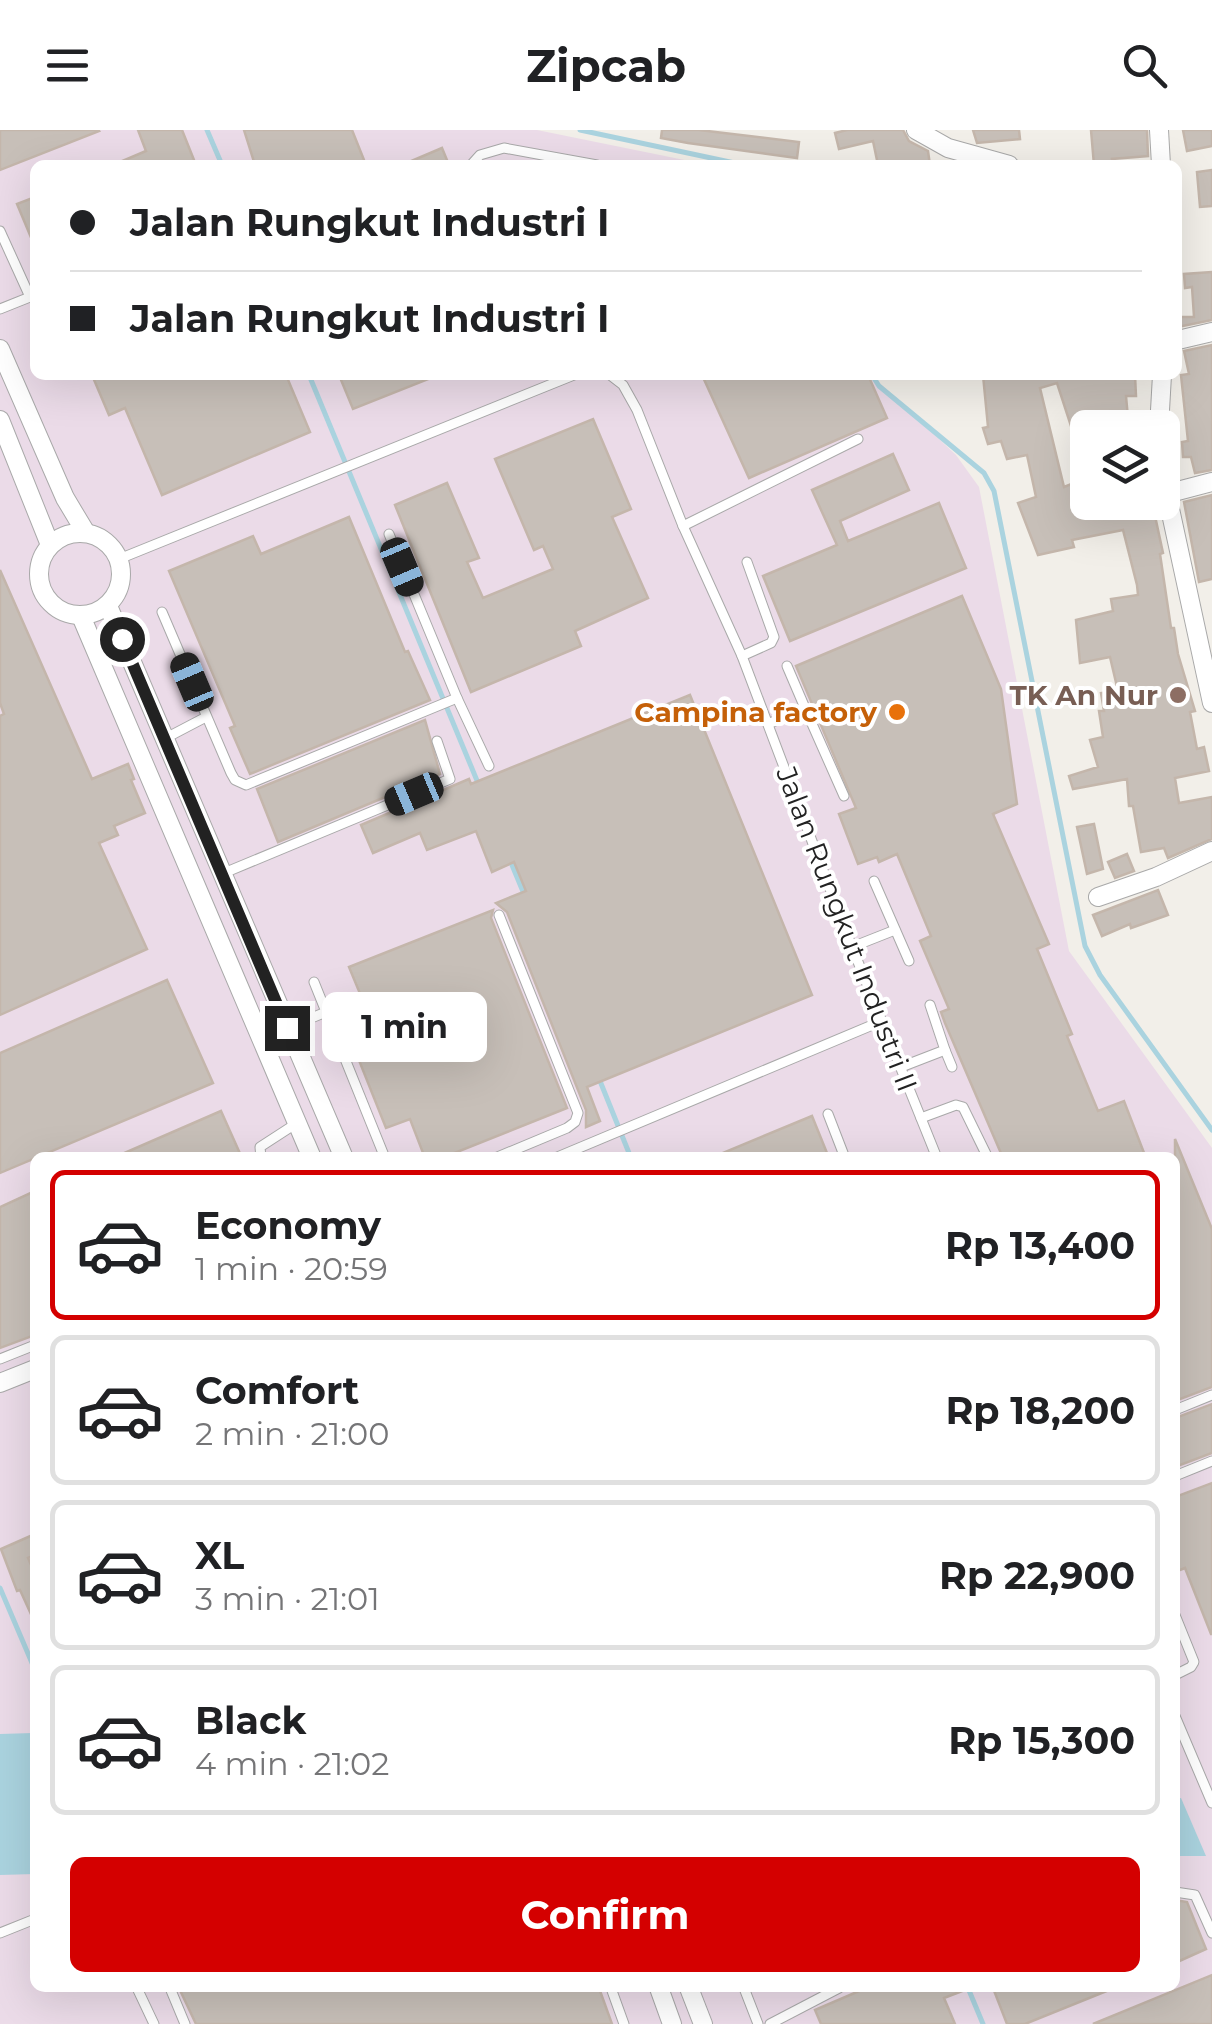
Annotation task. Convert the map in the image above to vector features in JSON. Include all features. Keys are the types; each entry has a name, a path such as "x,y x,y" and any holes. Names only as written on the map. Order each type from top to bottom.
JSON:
{"street":[{"path":"916,130 948,148 991,160"},
{"path":"1159,130 1162,160"},
{"path":"1182,339 1212,332"},
{"path":"0,349 64,498 86,533"},
{"path":"1160,410 1162,380"},
{"path":"0,420 6,452 50,545"},
{"path":"1180,490 1212,482"},
{"path":"1172,520 1212,703"},
{"path":"86,533 100,538 119,559 121,585 108,606 81,616 52,604 42,591 38,575 50,545 60,537 86,533"},
{"path":"108,606 341,1152"},
{"path":"81,616 310,1152"},
{"path":"1098,897 1156,877 1212,851"},
{"path":"0,1382 30,1371"},
{"path":"660,1992 672,2024"},
{"path":"691,1992 703,2024"}],"lane":[{"path":"476,160 494,148 570,160"},
{"path":"0,231 30,292"},
{"path":"0,309 30,297"},
{"path":"119,559 559,380"},
{"name":"Jalan Rungkut Industri II","path":"615,380 630,396 742,656 852,947 935,1152"},
{"path":"684,526 858,439"},
{"path":"389,534 455,699 489,766"},
{"path":"742,656 771,643 774,637 747,562"},
{"path":"162,612 236,780 246,785 455,699"},
{"path":"786,666 844,796"},
{"path":"768,724 805,708"},
{"path":"164,739 206,717"},
{"path":"221,874 450,779 438,741"},
{"path":"874,881 908,961"},
{"path":"499,915 577,1109 575,1122 560,1132 510,1152"},
{"path":"852,947 895,930"},
{"path":"314,982 383,1152"},
{"path":"930,1004 952,1067"},
{"path":"287,1028 326,1012"},
{"path":"560,1132 568,1151 882,1021"},
{"path":"901,1067 945,1050"},
{"path":"921,1118 956,1105 963,1108 985,1152"},
{"path":"828,1114 843,1152"},
{"path":"260,1152 264,1142 297,1122"},
{"path":"0,1359 30,1347"},
{"path":"1180,1408 1212,1394"},
{"path":"1180,1474 1212,1461"},
{"path":"1180,1627 1194,1662 1180,1672"},
{"path":"1180,1728 1212,1804"},
{"path":"1180,1893 1195,1895 1211,1928"},
{"path":"0,1934 30,1921"},
{"path":"139,1992 154,2024"},
{"path":"172,1992 185,2024"},
{"path":"612,1992 624,2024"},
{"path":"746,1992 758,2024"},
{"path":"770,2024 831,1992"}],"shaded area":[{"path":"0,130 537,130 684,160 30,160 30,380 876,380 956,455 979,487 1069,951 1212,1148 1212,2024 0,2024"}],"water":[{"path":"30,1733 30,1874 0,1875 0,1734"},
{"path":"1181,1798 1206,1856 1180,1856"}],"building":[{"path":"0,130 98,130 99,131 0,170"},
{"path":"138,130 182,130 194,160 125,160 146,151"},
{"path":"244,130 352,130 364,160 253,160"},
{"path":"662,130 699,130 799,142 797,158 661,138"},
{"path":"903,130 909,141 928,151 929,160 877,160 873,141 839,149 835,133"},
{"path":"973,130 1019,130 1020,139 977,143"},
{"path":"1091,130 1147,130 1148,156 1094,160"},
{"path":"1183,130 1212,130 1212,146 1187,151"},
{"path":"442,148 447,160 414,160"},
{"path":"1212,170 1212,206 1200,207 1197,172"},
{"path":"30,199 30,235 17,204"},
{"path":"1212,272 1212,320 1182,326 1182,317 1194,317 1192,287 1185,288 1184,274"},
{"path":"1212,345 1212,470 1195,473 1191,457 1183,457 1182,442 1188,441 1182,380 1182,375 1189,374 1184,351"},
{"path":"94,380 288,380 310,432 162,495 125,408 109,415"},
{"path":"341,380 426,380 353,409"},
{"path":"704,380 870,380 887,418 749,478"},
{"path":"983,380 1135,380 1136,396 1126,396 1127,410 1070,410 1070,423 1057,383 1040,388 1064,487 1070,485 1070,520 1156,520 1171,628 1195,711 1190,712 1197,749 1204,747 1209,771 1175,778 1179,803 1212,797 1212,839 1168,858 1164,848 1141,852 1133,806 1129,806 1127,779 1073,789 1069,776 1098,767 1090,740 1103,737 1101,693 1118,691 1110,657 1080,663 1076,620 1113,611 1111,599 1138,595 1137,585 1123,530 1072,540 1074,547 1038,555 1018,503 1036,497 1027,455 1007,459 1001,441 988,444 983,428 988,427"},
{"path":"593,419 631,509 612,517 648,598 575,631 581,646 471,692 395,505 447,483 479,558 467,562 483,598 553,569 543,546 534,550 495,459"},
{"path":"893,454 909,490 840,521 848,541 939,503 966,568 790,641 763,576 837,545 812,490"},
{"path":"1212,495 1212,579 1199,582 1184,502"},
{"path":"349,517 405,652 408,651 430,700 250,774 230,728 235,726 169,571 253,536 261,554"},
{"path":"0,570 92,779 128,764 134,779 131,780 145,813 114,826 118,835 99,843 147,949 0,1015 0,716 4,714 0,703"},
{"path":"962,596 1001,689 1017,804 993,814 1049,944 1037,949 1098,1111 1124,1101 1144,1152 1000,1152 941,1012 949,1009 920,941 931,936 897,854 879,862 877,857 858,864 839,814 856,808 796,666"},
{"path":"690,695 812,995 587,1087 600,1121 586,1127 586,1110 507,912 496,903 526,891 514,862 492,872 476,831 427,850 420,833 373,853 361,825 469,779 471,784"},
{"path":"425,720 440,774 278,842 257,789"},
{"path":"1094,824 1103,869 1087,874 1077,827"},
{"path":"1127,854 1134,871 1115,878 1108,862"},
{"path":"1158,890 1168,915 1102,936 1093,915"},
{"path":"493,910 491,918 567,1108 457,1152 423,1152 410,1119 386,1128 337,1005 361,996 349,967"},
{"path":"167,980 213,1083 50,1152 30,1152 30,1160 0,1173 0,1053"},
{"path":"221,1111 239,1152 127,1152"},
{"path":"812,1116 827,1152 725,1152"},
{"path":"1175,1139 1212,1229 1212,1387 1180,1399 1180,1152 1175,1152"},
{"path":"30,1193 30,1337 0,1348 0,1207"},
{"path":"1212,1404 1212,1453 1180,1465 1180,1416"},
{"path":"1212,1483 1212,1634 1185,1568 1180,1570 1180,1495"},
{"path":"30,1536 30,1612 20,1590 17,1591 1,1549"},
{"path":"1180,1901 1187,1902 1206,1949 1180,1961"},
{"path":"1212,1975 1212,2024 1093,2024 1171,1992 1180,1992 1180,1988"},
{"path":"181,1992 600,1992 612,2024 196,2024"},
{"path":"857,1992 960,1992 944,1998 955,2024 821,2024 815,2010"},
{"path":"995,1992 1104,1992 1025,2024 1007,2024"}],"waterway":[{"path":"207,130 220,160"},
{"path":"580,130 721,160"},
{"path":"311,380 478,783"},
{"path":"875,380 984,473 994,491 1085,946 1100,975 1212,1130"},
{"path":"509,858 524,894"},
{"path":"598,1076 629,1152"},
{"path":"0,1588 30,1658"},
{"path":"970,1992 983,2024"}],"place":[{"name":"TK An Nur","path":"1178,695"},
{"name":"Campina factory","path":"897,712"}],"route":[{"path":"122,639 287,1028"}]}
